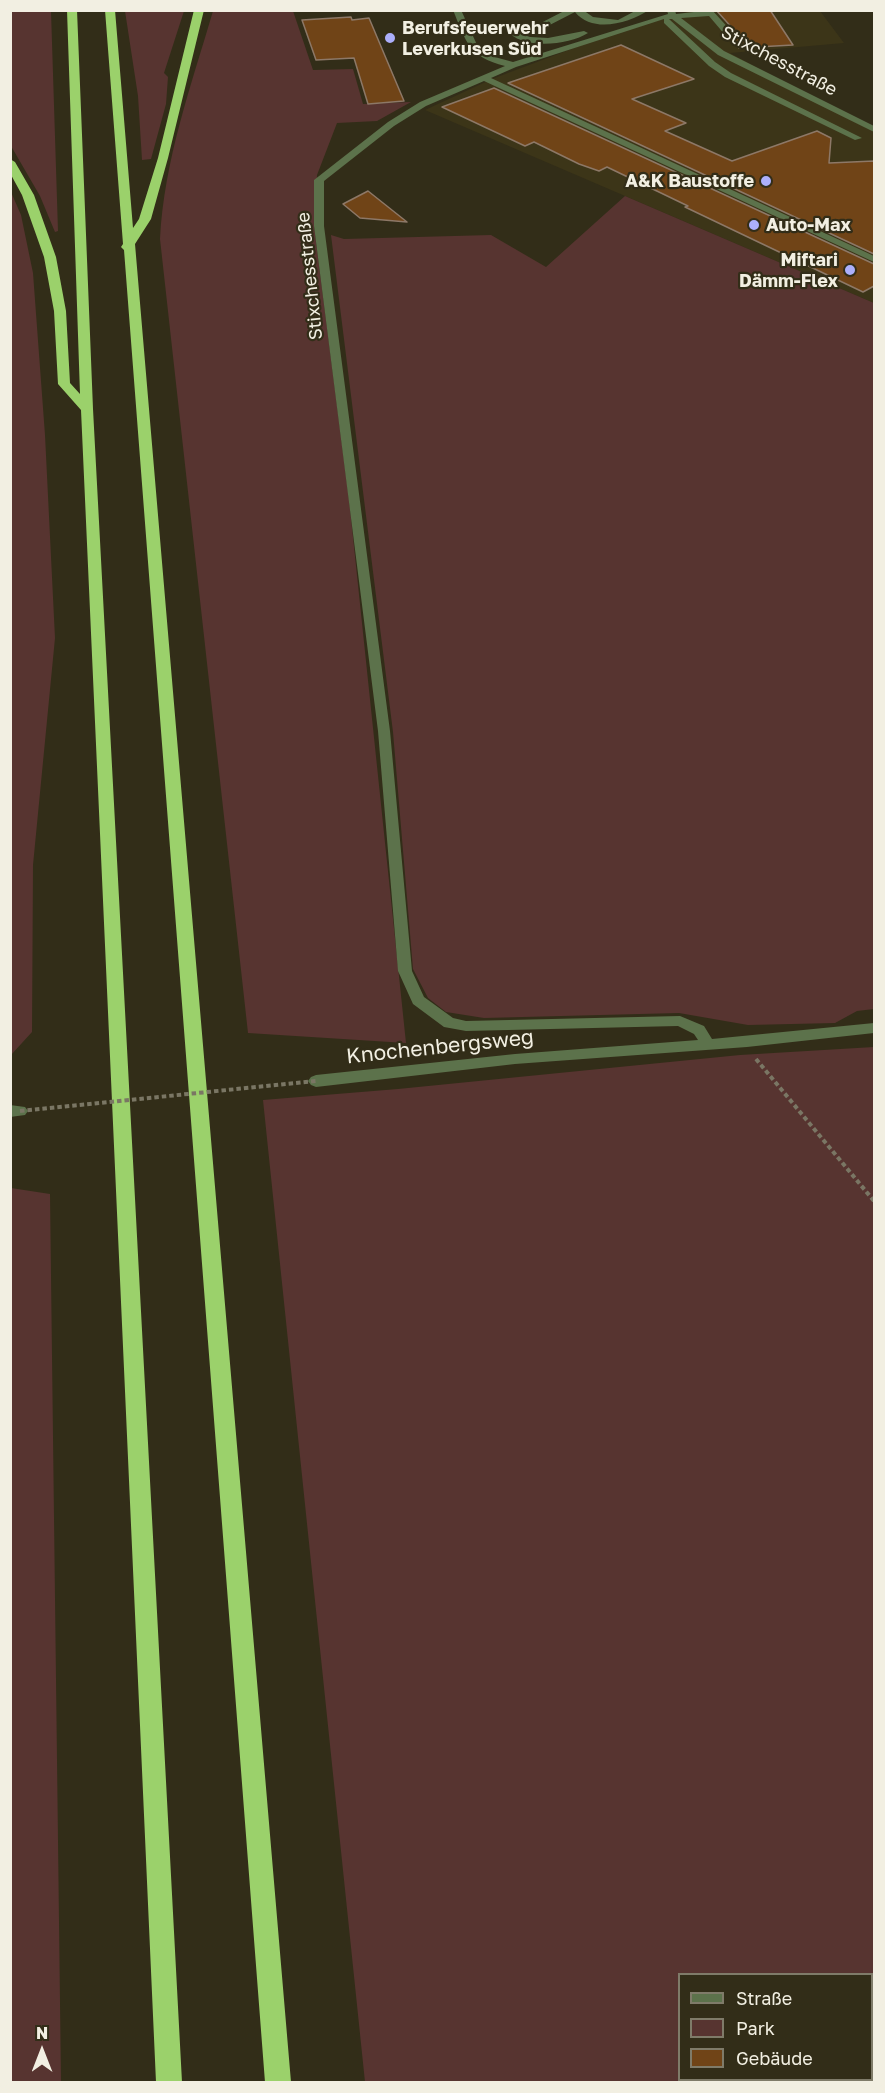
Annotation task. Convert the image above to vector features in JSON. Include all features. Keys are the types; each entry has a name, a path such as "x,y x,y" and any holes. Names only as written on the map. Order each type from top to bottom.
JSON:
{"highway":[{"path":"72,10 87,410 170,2082"},
{"path":"110,10 127,247 278,2082"},
{"path":"127,247 145,219 163,158 198,10"},
{"path":"10,162 31,202 50,257 60,311 64,384 87,410"}],"street":[{"path":"457,10 476,52 487,59 513,65"},
{"path":"578,10 582,16 590,19 618,22"},
{"path":"571,11 535,29 514,34 533,40 570,37 640,15 645,10"},
{"path":"669,14 708,12 729,34"},
{"path":"669,14 700,53 728,75 858,138"},
{"name":"Stixchesstraße","path":"708,1045 699,1030 680,1021 466,1026 449,1023 417,1000 405,971 384,731 319,226 319,180 391,124 423,104 513,65 669,14 721,53 874,129"},
{"path":"485,78 874,260"},
{"name":"Knochenbergsweg","path":"316,1081 515,1059 747,1042 874,1028"}],"path":[{"path":"747,1042 754,1057 874,1201"},
{"path":"15,1111 316,1081"}],"shaded area":[{"path":"690,11 820,11 844,43 730,53 874,132 874,303 425,110 492,79 611,34"}],"green space":[{"path":"10,11 51,11 58,231 55,232 40,196 11,146"},
{"path":"125,11 184,11 164,73 168,77 166,104 151,159 142,160 138,96"},
{"path":"213,11 293,11 313,70 353,69 363,104 411,102 377,121 337,123 317,175 314,226 349,499 406,1043 248,1033 160,239 173,152"},
{"path":"11,192 21,215 33,273 45,435 55,638 33,865 32,1032 11,1055"},
{"path":"625,196 874,303 874,1009 857,1011 835,1023 748,1025 679,1013 484,1018 446,1012 428,998 413,969 393,732 331,235 344,239 491,235 546,267"},
{"path":"874,1047 874,2082 365,2082 263,1100 740,1055"},
{"path":"11,1188 50,1194 61,2082 11,2082"}],"building":[{"path":"716,10 770,10 793,45 739,48 733,38 734,30"},
{"path":"351,17 352,20 369,18 404,101 368,104 354,58 316,60 302,20"},
{"path":"621,45 694,79 632,99 686,123 665,131 732,161 817,131 831,138 829,163 874,161 874,254 508,83"},
{"path":"494,88 874,264 874,286 863,292 607,167 599,171 534,142 525,146 442,107"},
{"path":"368,191 407,222 360,218 343,204"}],"place":[{"name":"Berufsfeuerwehr Leverkusen Süd","path":"390,38"},
{"name":"A&K Baustoffe","path":"766,181"},
{"name":"Auto-Max","path":"754,225"},
{"name":"Miftari Dämm-Flex","path":"850,270"}]}
